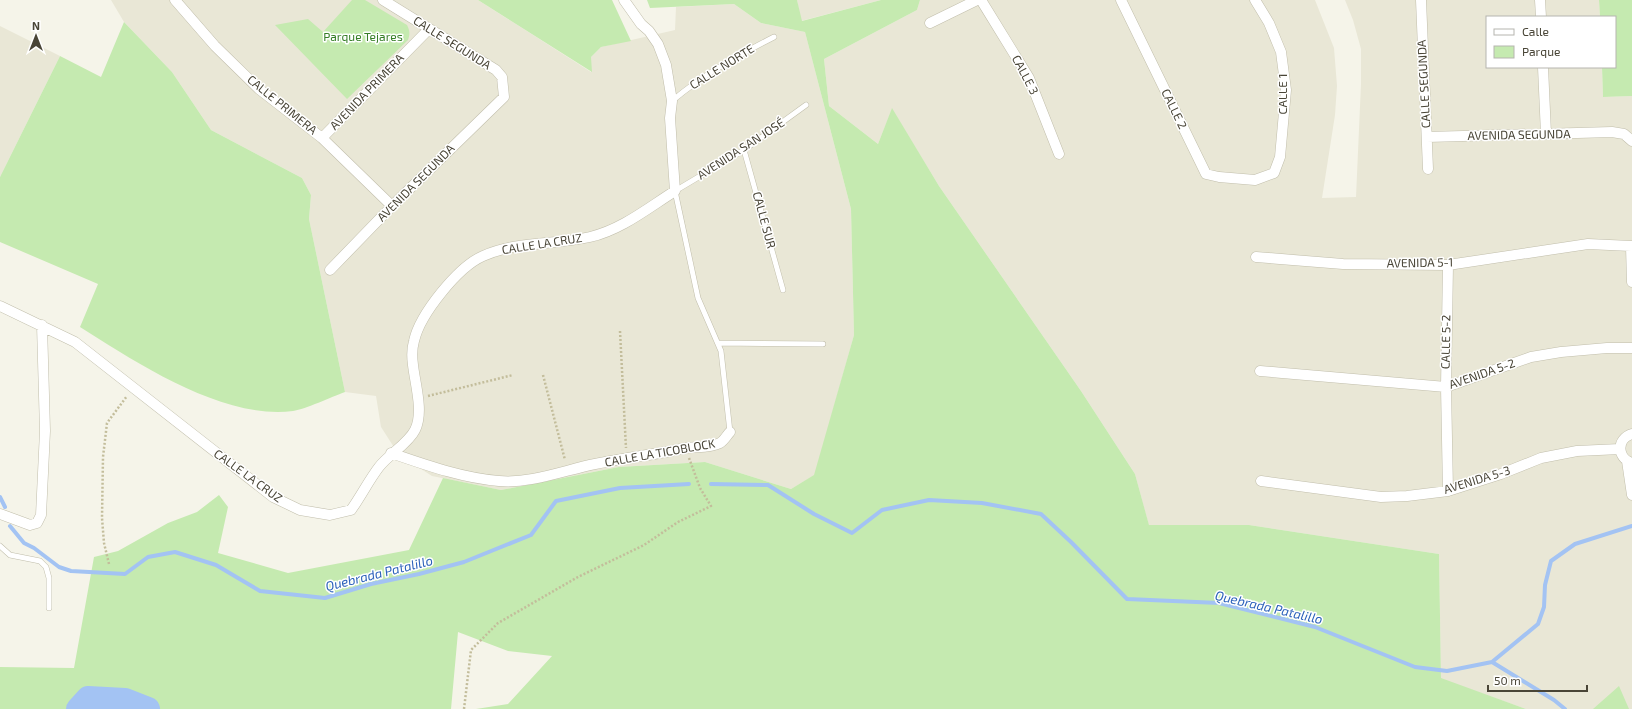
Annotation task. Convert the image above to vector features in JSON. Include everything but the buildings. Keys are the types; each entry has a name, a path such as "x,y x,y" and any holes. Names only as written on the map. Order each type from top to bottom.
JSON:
{"street":[{"name":"CALLE PRIMERA","path":"175,0 215,46 259,89 322,138 392,206"},
{"name":"CALLE SEGUNDA","path":"383,0 496,70 502,77 504,97"},
{"path":"624,0 641,24 649,31 658,44 666,65 672,101 670,118 675,191"},
{"path":"930,23 977,0"},
{"name":"CALLE 3","path":"981,0 1029,78 1059,154"},
{"name":"CALLE 2","path":"1121,0 1206,174 1219,177 1255,180"},
{"name":"CALLE 1","path":"1255,0 1269,23 1282,52 1286,90 1280,157 1274,173 1255,180"},
{"name":"CALLE SEGUNDA","path":"1421,0 1428,169"},
{"path":"1540,0 1540,16"},
{"name":"AVENIDA PRIMERA","path":"322,138 429,29"},
{"path":"1543,68 1546,134"},
{"name":"AVENIDA SEGUNDA","path":"330,270 392,206 504,97"},
{"name":"AVENIDA SEGUNDA","path":"1427,137 1612,132 1624,134 1632,141"},
{"name":"CALLE LA CRUZ","path":"0,306 75,342 273,497 300,510 330,515 352,510 379,467 391,453 409,440 415,430 418,421 418,399 413,364 414,341 425,316 439,296 463,270 482,256 506,248 564,242 585,238 617,227 675,191"},
{"name":"AVENIDA 5-1","path":"1256,258 1343,264 1448,264 1588,244 1631,246"},
{"path":"1631,246 1632,282"},
{"name":"CALLE 5-2","path":"1448,264 1446,387 1448,491"},
{"path":"0,514 30,525 37,523 41,515 45,431 42,326"},
{"name":"AVENIDA 5-2","path":"1260,372 1446,387 1531,357 1568,351 1632,348"},
{"name":"CALLE LA TICOBLOCK","path":"391,453 437,468 500,482 527,480 626,458 685,448 708,446 721,443 730,432"},
{"path":"1632,434 1623,440 1620,449 1621,454 1629,462 1632,495"},
{"name":"AVENIDA 5-3","path":"1261,481 1381,497 1407,496 1448,491 1501,474 1541,458 1577,451 1620,449"}],"lane":[{"name":"CALLE NORTE","path":"672,101 693,84 725,63 774,37"},
{"name":"AVENIDA SAN JOSÉ","path":"675,191 744,150 806,105"},
{"name":"CALLE SUR","path":"744,150 783,290"},
{"name":"CALLE LA TICOBLOCK","path":"675,191 698,298 721,351 730,432"},
{"path":"718,343 823,344"},
{"path":"0,546 10,555 40,561 46,567 49,578 49,608"}],"path":[{"path":"620,331 626,458"},
{"path":"418,399 513,375"},
{"path":"543,375 568,470"},
{"path":"109,564 104,543 102,518 103,457 107,423 134,388"},
{"path":"464,709 471,650 498,623 578,577 644,545 678,522 711,506 700,488 685,448"}],"shaded area":[{"path":"111,0 478,0 591,72 591,57 601,47 675,30 676,7 734,4 761,23 805,32 851,209 854,335 815,475 791,489 705,462 619,467 501,490 432,476 399,455 381,427 376,396 345,392 309,219 311,195 302,178 211,130 172,72 124,22"},
{"path":"797,0 881,0 801,21"},
{"path":"920,0 1315,0 1334,48 1337,86 1335,115 1322,198 1356,197 1361,49 1353,20 1345,0 1599,0 1600,16 1486,16 1486,68 1602,68 1603,97 1632,96 1632,709 1526,709 1441,679 1439,554 1249,525 1149,526 1135,474 1081,391 939,186 892,109 878,144 829,106 824,59 917,10"},
{"path":"0,26 60,56 0,177"}],"green space":[{"name":"Parque Tejares","path":"352,0 365,0 407,25 409,34 408,40 347,99 275,25 308,19 323,32"},
{"path":"478,0 612,0 631,41 601,47 591,57 592,72"},
{"path":"647,0 797,0 802,21 881,0 920,0 917,10 824,59 829,106 878,144 892,108 939,186 1081,391 1135,474 1149,525 1249,525 1439,554 1441,678 1526,709 476,709 508,704 552,656 508,651 458,632 451,709 0,709 0,667 74,668 94,557 118,551 168,523 197,512 219,495 228,507 218,553 288,573 409,550 443,478 501,490 619,467 705,462 791,489 814,475 854,335 851,209 805,32 761,23 734,4 650,8"},
{"path":"1599,0 1632,0 1632,96 1603,97 1602,68 1616,68 1616,16 1600,16"},
{"path":"124,22 172,72 211,130 302,178 311,195 309,219 345,392 298,410 266,411 238,407 210,398 182,386 127,357 80,327 98,284 0,242 0,177 60,56 101,77"},
{"path":"1619,686 1629,709 1593,709"}],"waterway":[{"name":"Quebrada Patalillo","path":"10,526 24,543 34,548 59,567 71,571 125,574 148,557 175,552 216,565 260,591 325,598 371,584 419,574 464,562 531,535 556,501 620,488 689,484"},
{"name":"Quebrada Patalillo","path":"711,484 768,485 814,514 852,533 882,510 929,500 982,503 1041,514 1127,599 1219,603 1315,627 1415,667 1447,671 1492,662 1538,624 1544,607 1545,585 1551,561 1575,544 1632,526"},
{"name":"Quebrada Patalillo","path":"0,497 5,507"},
{"path":"1492,662 1554,700 1565,709"},
{"path":"78,709 88,698 125,700 148,709"}]}
